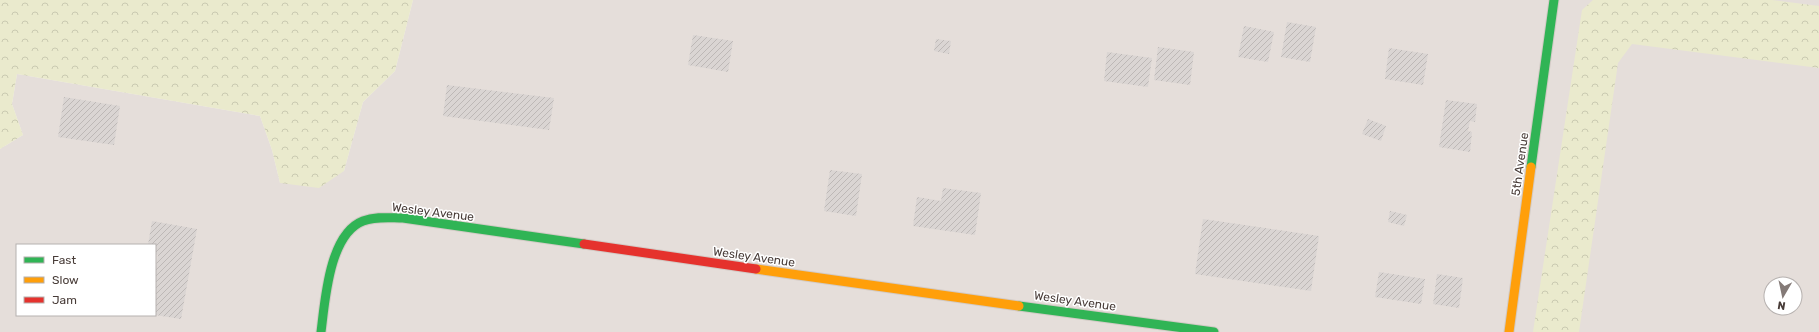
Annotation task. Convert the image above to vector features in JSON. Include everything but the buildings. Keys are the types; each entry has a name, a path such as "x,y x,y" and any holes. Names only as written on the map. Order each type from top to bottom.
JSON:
{"street":[{"name":"5th Avenue","path":"1509,332 1554,0"},
{"name":"Wesley Avenue","path":"321,332 329,282 341,242 350,230 360,222 374,217 403,218 836,281 1214,332"}],"shaded area":[{"path":"413,0 1819,0 1819,332 0,332 0,149 23,135 12,104 17,74 260,116 272,150 280,183 344,171 363,102 395,71"}],"green space":[{"path":"0,0 413,0 395,71 363,102 344,171 319,188 280,183 272,150 260,116 17,74 12,104 23,135 0,149"},
{"path":"1593,0 1772,0 1819,6 1819,68 1632,44 1618,63 1579,332 1533,332 1582,10"}],"traffic: fast":[{"path":"1531,167 1554,0"},
{"path":"321,332 327,287 336,254 343,239 352,228 368,219 403,218 584,244"},
{"path":"1019,306 1214,332"}],"traffic: slow":[{"path":"1509,332 1531,167"},
{"path":"756,269 1019,306"}],"traffic: jam":[{"path":"584,244 756,269"}]}
